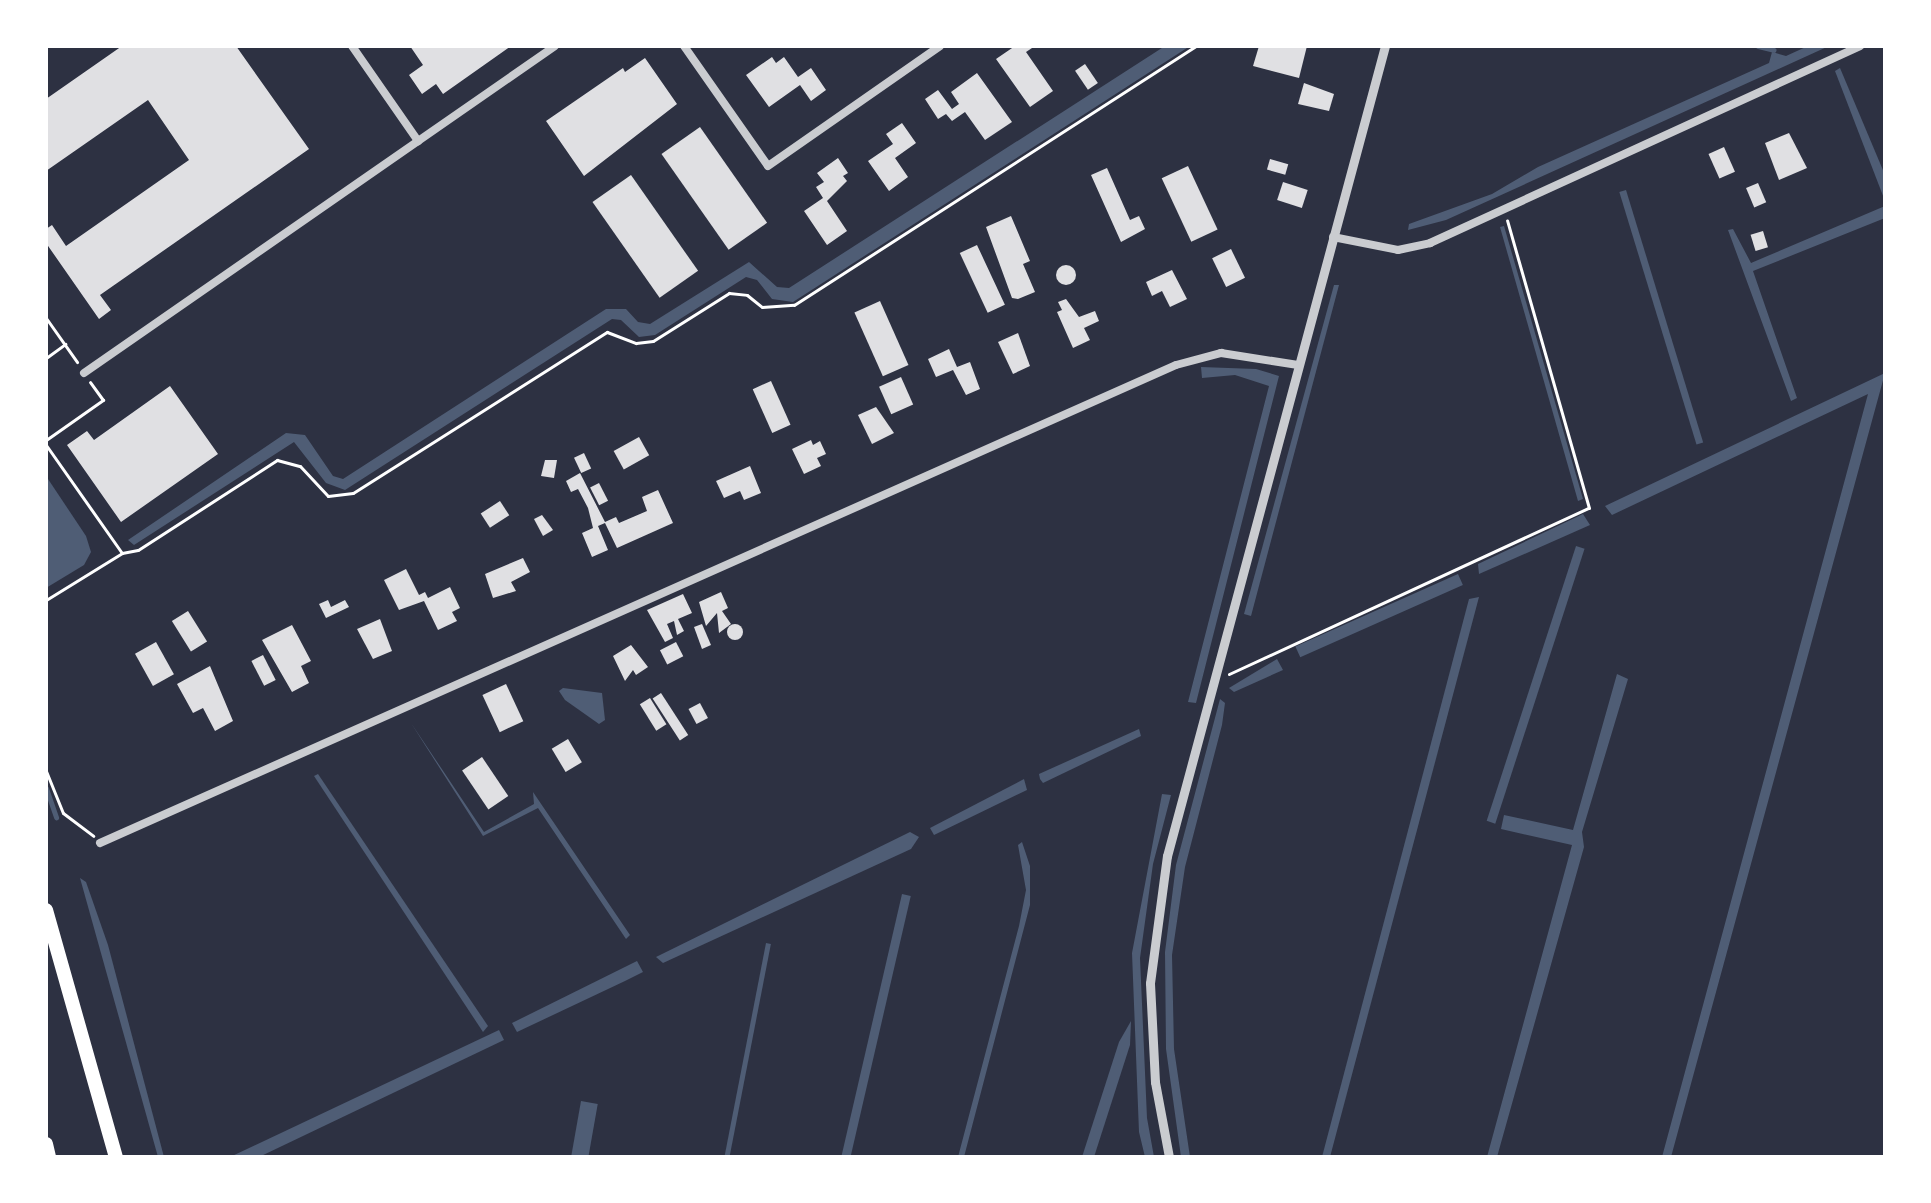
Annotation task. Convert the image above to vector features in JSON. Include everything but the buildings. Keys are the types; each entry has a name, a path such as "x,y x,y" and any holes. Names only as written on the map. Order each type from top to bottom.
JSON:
{"highway":[{"path":"46,910 116,1157"},
{"path":"46,1144 49,1157"}],"street":[{"path":"352,46 418,141"},
{"path":"84,373 555,46"},
{"path":"684,46 768,166 940,46"},
{"path":"1169,1157 1151,1031 1153,944 1167,856 1385,46"},
{"path":"1333,237 1384,249 1411,248 1860,46"},
{"path":"100,843 1176,365 1221,353 1298,365"}],"path":[{"path":"46,600 122,553 138,550 284,458 300,466 328,496 353,493 607,332 636,343 653,341 729,293 747,295 762,307 794,305 1196,46"},
{"path":"1215,674 1236,674 1589,508 1503,209"},
{"path":"46,318 103,400 46,443 122,553"},
{"path":"46,358 65,344"},
{"path":"46,771 63,813 100,843"}],"water":[{"path":"1165,46 1190,46 793,302 772,299 757,280 746,277 655,335 639,337 621,320 612,319 345,490 326,483 294,442 134,545 128,540 286,433 305,435 333,476 343,479 606,309 626,309 638,322 650,324 749,262 777,287 789,288"},
{"path":"1808,46 1829,46 1446,220 1408,230 1409,224 1492,194 1538,167 1769,63 1772,52 1786,56"},
{"path":"1840,68 1885,175 1885,201 1835,71"},
{"path":"1626,190 1703,442 1696,445 1619,192"},
{"path":"1885,206 1885,218 1753,271 1797,398 1791,401 1728,230 1733,229 1751,263"},
{"path":"1504,226 1583,499 1578,501 1500,227"},
{"path":"1334,285 1339,285 1251,616 1244,614"},
{"path":"1201,367 1256,369 1279,376 1196,703 1188,702 1269,386 1235,375 1202,378"},
{"path":"1885,373 1671,1157 1662,1157 1868,394 1612,515 1605,506"},
{"path":"46,476 86,536 91,552 84,565 46,588"},
{"path":"1583,514 1590,525 1479,574 1478,564"},
{"path":"1576,546 1585,549 1495,824 1487,821"},
{"path":"1458,574 1463,585 1300,657 1295,646"},
{"path":"1479,597 1330,1157 1322,1157 1469,599"},
{"path":"1277,659 1283,670 1234,692 1229,688"},
{"path":"1617,674 1628,679 1582,832 1584,847 1497,1157 1487,1157 1572,845 1501,829 1504,815 1573,830"},
{"path":"563,688 602,693 605,720 599,724 565,700 559,691"},
{"path":"1220,699 1225,703 1222,725 1185,867 1172,955 1174,1049 1190,1157 1181,1157 1166,1049 1165,952 1176,865"},
{"path":"411,723 484,832 534,804 533,792 630,935 626,939 538,808 483,836"},
{"path":"1139,729 1141,736 1043,783 1040,779 1039,774"},
{"path":"318,774 488,1026 483,1032 314,776"},
{"path":"1024,779 1027,790 934,835 930,828"},
{"path":"1162,794 1171,795 1153,864 1140,958 1147,1118 1154,1157 1145,1157 1139,1132 1132,953"},
{"path":"910,832 919,837 911,849 663,963 656,957"},
{"path":"1022,842 1030,866 1030,905 964,1157 958,1157 1019,926 1026,890 1018,845"},
{"path":"80,878 86,882 108,945 164,1157 158,1157"},
{"path":"902,894 911,896 851,1157 841,1157"},
{"path":"766,943 771,944 729,1157 724,1157"},
{"path":"637,961 643,972 625,981 517,1032 512,1023"},
{"path":"1131,1021 1130,1045 1094,1157 1082,1157 1119,1042"},
{"path":"499,1030 504,1040 259,1157 230,1157"},
{"path":"581,1101 598,1104 588,1157 571,1157"}],"waterway":[{"path":"1758,46 1774,50"},
{"path":"46,788 56,817"}]}
